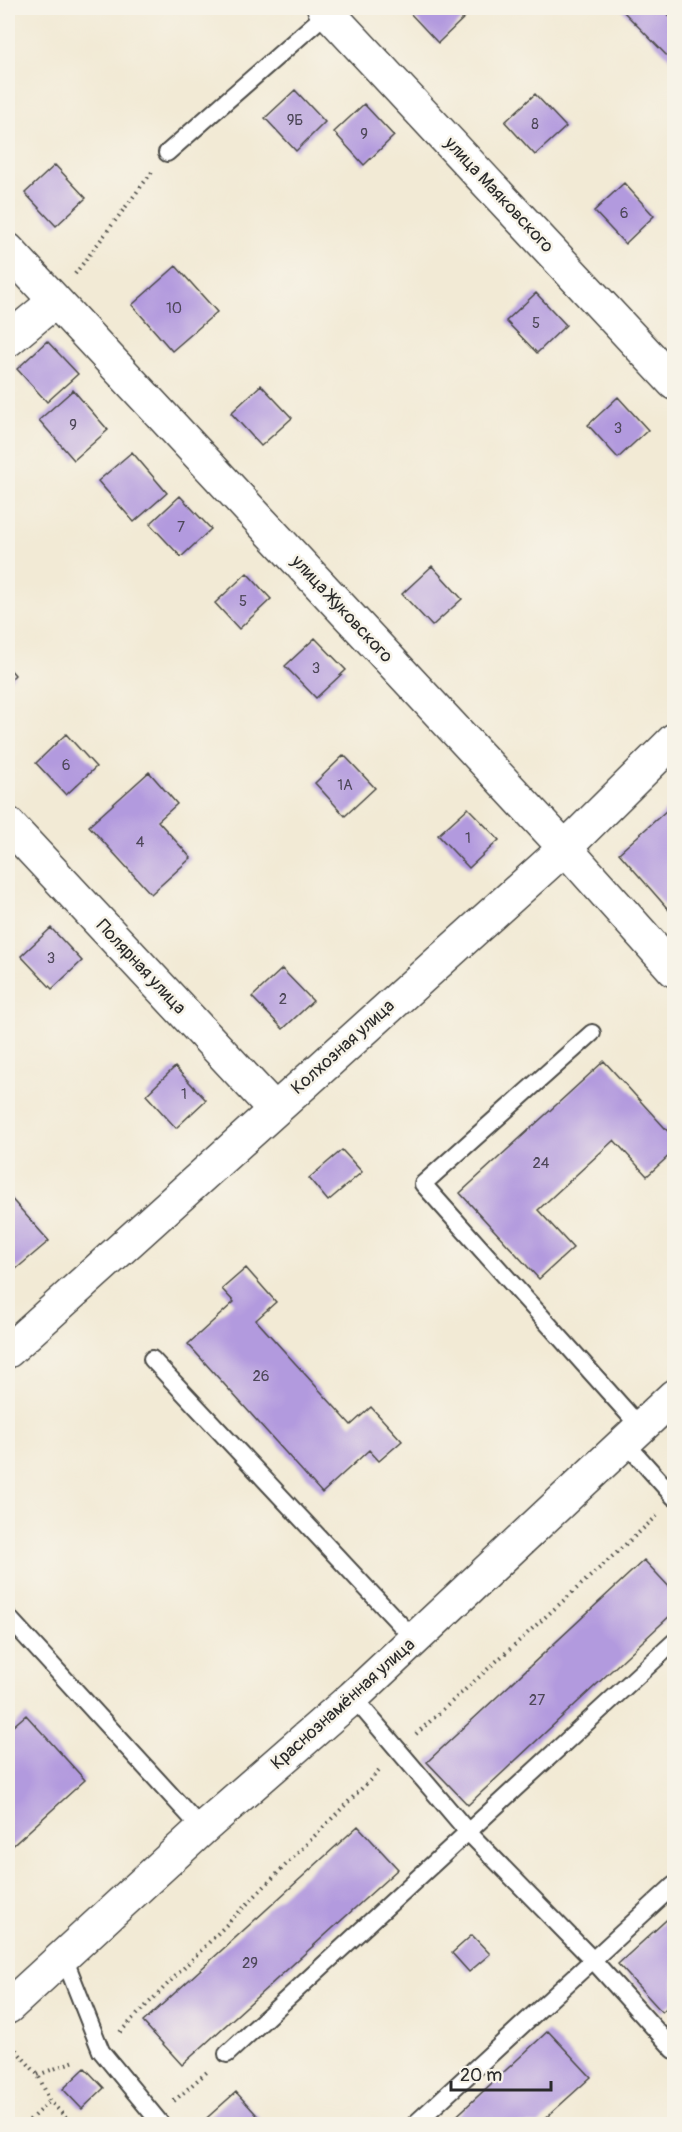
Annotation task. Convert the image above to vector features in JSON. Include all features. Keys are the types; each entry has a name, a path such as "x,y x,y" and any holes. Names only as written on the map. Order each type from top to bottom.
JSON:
{"street":[{"name":"улица Маяковского","path":"328,9 675,383"},
{"name":"улица Жуковского","path":"8,250 675,969"},
{"path":"8,340 55,301"},
{"name":"Колхозная улица","path":"8,1351 671,751"},
{"name":"Полярная улица","path":"8,824 274,1109"},
{"name":"Краснознамённая улица","path":"8,2007 202,1829 353,1697 675,1396"}],"lane":[{"path":"167,153 328,9"},
{"path":"592,1033 423,1184 633,1435 670,1502"},
{"path":"152,1359 414,1639"},
{"path":"8,1617 202,1829"},
{"path":"227,2054 675,1641"},
{"path":"353,1697 468,1832 592,1959 675,2050"},
{"path":"415,2124 675,1885"},
{"path":"63,1955 101,2051 158,2121"}],"path":[{"path":"55,301 167,153"},
{"path":"38,2075 101,2051 399,1751 670,1502"},
{"path":"8,2040 38,2075 50,2101 72,2124"},
{"path":"158,2121 227,2054"},
{"path":"25,2124 50,2101"}],"building":[{"path":"410,8 462,8 468,14 438,43 407,10"},
{"path":"620,8 661,8 674,21 674,63"},
{"path":"295,90 325,122 296,151 265,118"},
{"path":"535,94 566,127 535,155 505,122"},
{"path":"364,104 394,136 364,165 334,132"},
{"path":"55,165 86,198 56,226 25,193"},
{"path":"624,183 654,216 625,244 594,211"},
{"path":"176,266 217,312 172,351 132,305"},
{"path":"536,293 566,325 537,353 506,321"},
{"path":"47,341 78,374 47,402 17,369"},
{"path":"261,385 292,418 261,446 231,413"},
{"path":"73,390 108,430 74,460 39,420"},
{"path":"618,397 648,430 618,458 588,425"},
{"path":"132,452 167,493 134,522 98,481"},
{"path":"180,496 211,529 181,557 150,524"},
{"path":"432,566 462,599 432,626 402,594"},
{"path":"247,573 271,599 239,629 215,603"},
{"path":"315,638 346,670 316,698 285,666"},
{"path":"8,667 15,675 8,682"},
{"path":"66,734 96,767 66,795 36,763"},
{"path":"344,755 375,788 345,816 315,783"},
{"path":"149,772 177,804 158,821 191,858 151,894 89,826"},
{"path":"468,808 499,840 469,868 438,835"},
{"path":"667,810 674,818 674,916 619,853"},
{"path":"51,928 82,961 52,989 21,956"},
{"path":"282,969 313,1001 283,1029 252,997"},
{"path":"604,1061 674,1138 674,1151 647,1176 614,1140 538,1210 573,1248 539,1279 460,1193"},
{"path":"175,1067 206,1100 176,1128 146,1095"},
{"path":"342,1150 362,1172 328,1201 309,1178"},
{"path":"8,1195 49,1241 16,1269 8,1259"},
{"path":"246,1268 276,1302 256,1320 351,1425 371,1407 402,1441 379,1461 369,1450 322,1493 188,1344 234,1302 222,1289"},
{"path":"644,1560 674,1592 674,1612 468,1805 427,1762"},
{"path":"26,1715 85,1780 8,1850 8,1722 12,1727"},
{"path":"358,1826 398,1869 182,2065 143,2022"},
{"path":"674,1913 674,2001 662,2012 618,1964"},
{"path":"472,1935 490,1954 469,1972 452,1953"},
{"path":"548,2031 591,2077 539,2124 448,2124"},
{"path":"85,2068 104,2088 82,2109 63,2089"},
{"path":"236,2092 265,2124 200,2124"}]}
